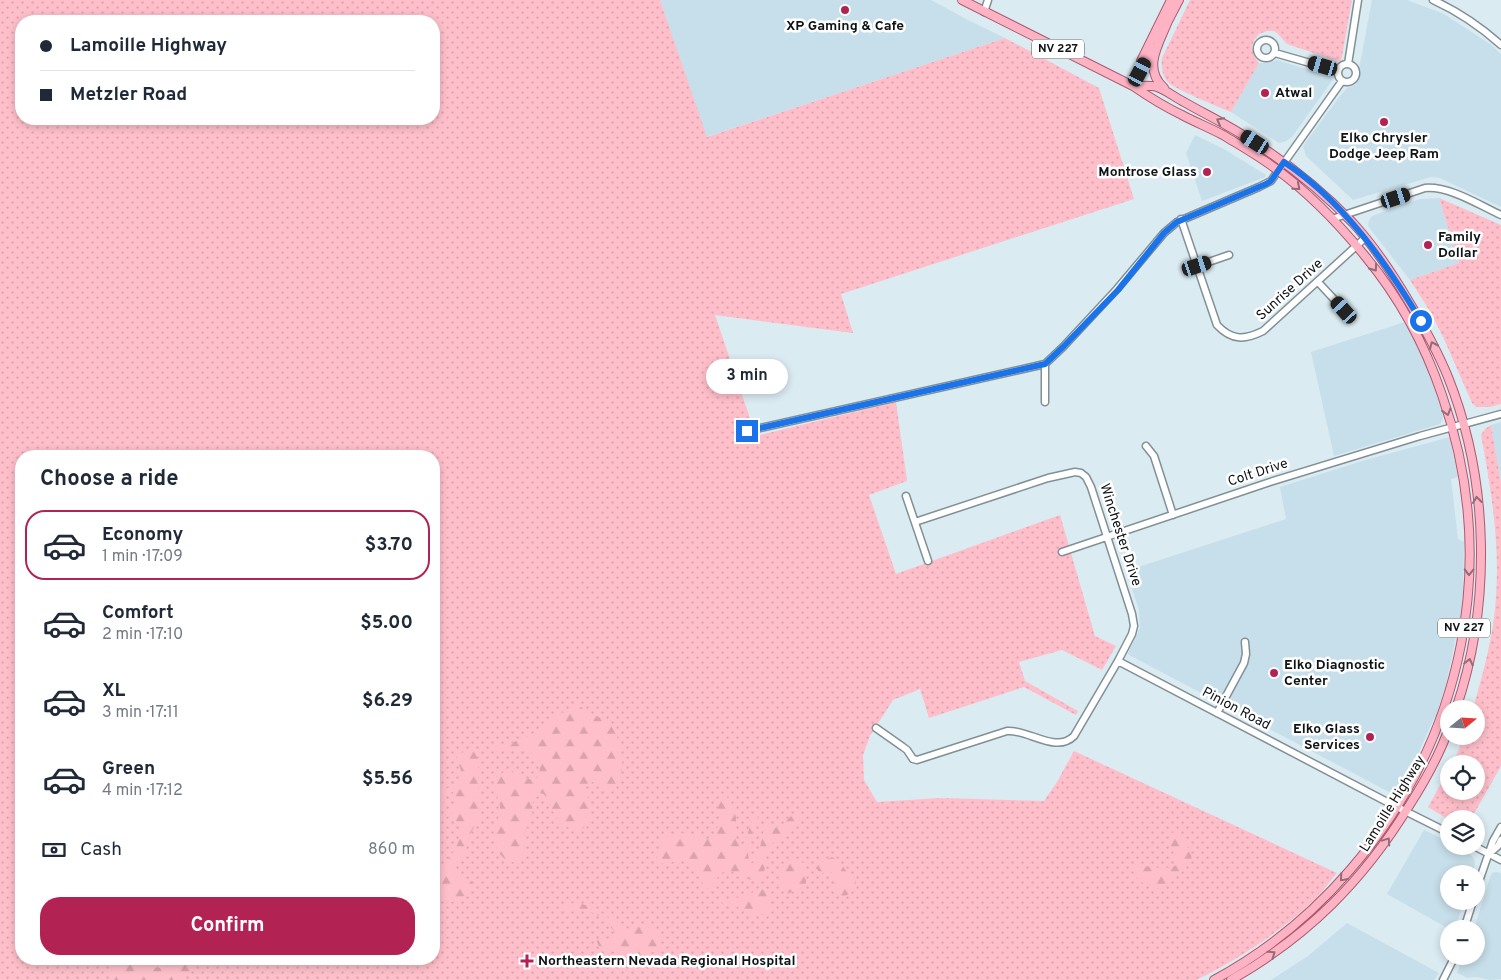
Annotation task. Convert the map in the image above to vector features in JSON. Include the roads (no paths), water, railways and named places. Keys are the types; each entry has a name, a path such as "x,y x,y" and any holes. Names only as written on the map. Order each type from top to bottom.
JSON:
{"main road":[{"name":"Lamoille Highway","path":"962,0 1131,85 1151,99 1226,138 1278,170 1314,201 1366,257 1392,293 1420,342 1434,374 1452,428 1467,499 1470,541 1468,601 1457,665 1428,751 1397,807 1372,844 1332,891 1283,935 1250,959 1214,980"},
{"path":"1131,85 1171,0"},
{"path":"1131,85 1179,0"},
{"path":"1168,22 1153,60 1154,75 1158,82 1197,110"},
{"name":"Lamoille Highway","path":"1131,85 1156,87 1235,130 1284,162 1316,188 1365,238 1398,283 1430,337 1448,378 1463,424 1477,492 1481,558 1479,596 1475,633 1459,700"},
{"name":"Lamoille Highway","path":"1231,980 1284,945 1330,908 1350,887 1374,859 1406,812 1427,777 1441,745"}],"street":[{"path":"984,12 988,0"},
{"path":"1348,64 1358,0"},
{"path":"1433,0 1442,2 1501,45"},
{"path":"1275,53 1338,71"},
{"path":"1348,64 1355,70 1355,78 1347,83 1338,76 1338,71 1341,66 1348,64"},
{"path":"747,431 1045,364 1118,290 1164,233 1181,220 1271,181 1342,81"},
{"path":"1332,219 1425,188 1448,191 1501,215"},
{"name":"Sunrise Drive","path":"1181,220 1217,325 1222,331 1231,336 1241,338 1251,337 1264,331 1365,238"},
{"path":"1197,266 1229,255"},
{"path":"1318,282 1344,310"},
{"path":"1045,364 1045,402"},
{"name":"Colt Drive","path":"1062,552 1270,482 1420,436 1501,414"},
{"path":"1146,446 1154,456 1173,515"},
{"name":"Winchester Drive","path":"876,728 903,746 913,759 917,760 1007,731 1015,730 1044,741 1065,741 1074,736 1118,661 1132,634 1134,626 1132,614 1091,487 1086,477 1081,473 1075,472 1048,478 915,522"},
{"path":"906,496 928,560"},
{"path":"1217,713 1244,663 1246,654 1245,642"},
{"name":"Pinion Road","path":"1118,661 1440,829"},
{"path":"1485,865 1492,841 1501,827"},
{"path":"1489,854 1498,846 1501,840"},
{"path":"1485,852 1501,860"},
{"path":"1442,980 1450,965"}],"place":[{"name":"XP Gaming & Cafe","path":"845,10"},
{"name":"Atwal","path":"1265,93"},
{"name":"Elko Chrysler Dodge Jeep Ram","path":"1384,122"},
{"name":"Montrose Glass","path":"1207,172"},
{"name":"Family Dollar","path":"1428,245"},
{"name":"Elko Diagnostic Center","path":"1274,673"},
{"name":"Elko Glass Services","path":"1370,737"},
{"name":"Northeastern Nevada Regional Hospital","path":"527,961"}]}
